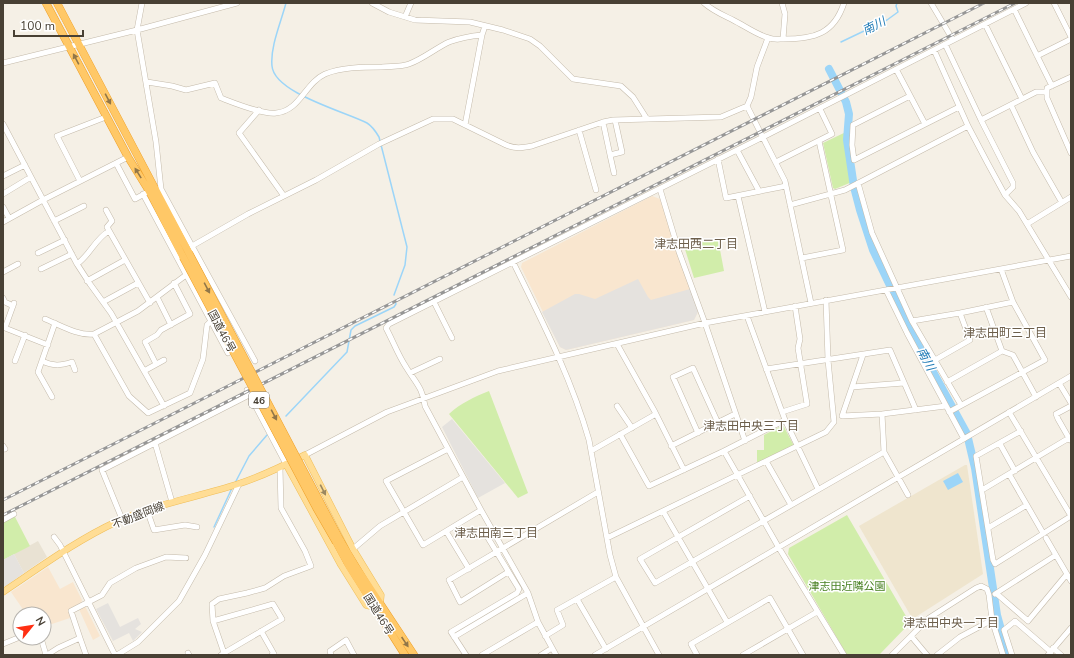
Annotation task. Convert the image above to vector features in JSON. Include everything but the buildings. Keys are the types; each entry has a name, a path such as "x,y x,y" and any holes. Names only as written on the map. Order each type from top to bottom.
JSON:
{"highway":[{"name":"国道46号","path":"46,3 128,157 188,252 317,509 338,541 405,655"},
{"name":"国道46号","path":"57,3 149,192"},
{"name":"国道46号","path":"377,606 414,655"}],"main road":[{"name":"不動盛岡線","path":"4,590 63,552 122,520 172,502 238,484 280,468 305,455"},
{"path":"286,464 366,605 377,606 381,595 353,549 305,455"}],"street":[{"path":"142,3 137,30 147,82 162,189 188,252 255,362"},
{"path":"3,63 137,30 237,3"},
{"path":"372,3 389,12 415,20 470,22 503,30 530,39 540,46 573,79 621,86 633,97 647,119"},
{"path":"405,17 411,3"},
{"path":"704,3 711,5 768,38 783,39 815,36 830,27 840,16 844,3"},
{"path":"782,3 785,14 783,39"},
{"path":"931,3 953,40"},
{"path":"556,655 538,622 528,593 502,550 425,406 424,398 418,384 406,368 386,328 389,324 820,109 1026,3"},
{"path":"1037,56 1071,38 1054,3"},
{"path":"1014,9 1052,86"},
{"path":"985,24 1022,99"},
{"path":"465,125 485,26"},
{"path":"147,82 186,90 215,84 221,98 274,114 282,112 294,105 314,82 325,74 340,70 410,64 449,42 462,38 482,35"},
{"path":"188,252 248,214 316,180 381,143 433,119 454,119 513,148 532,146 603,122 615,120 721,117 747,106 751,97 757,67 768,38"},
{"path":"945,44 1013,183 1013,187 1005,195"},
{"path":"934,50 968,126 1005,195 1019,211 1071,296"},
{"path":"896,69 925,124"},
{"path":"1071,77 1047,88 1047,98 1071,153"},
{"path":"981,120 1036,92 1047,92"},
{"path":"910,96 853,125 852,144 854,160 959,106"},
{"path":"1011,105 1033,152 1061,201"},
{"path":"747,106 785,181 811,303"},
{"path":"776,162 832,134 820,109"},
{"path":"258,110 239,133 284,196"},
{"path":"80,181 57,136 106,117"},
{"path":"610,155 622,152 615,120"},
{"path":"603,122 614,173"},
{"path":"3,124 5,135 32,177 77,264 117,323 164,406"},
{"path":"790,205 845,190 968,126"},
{"path":"579,130 596,190"},
{"path":"802,258 843,250 819,141"},
{"path":"737,150 759,191"},
{"path":"3,222 128,157"},
{"path":"718,159 726,198 786,186"},
{"path":"116,163 135,199 149,192 160,180"},
{"path":"3,176 25,165"},
{"path":"3,194 32,177"},
{"path":"858,184 872,233 912,321 961,405"},
{"path":"660,189 679,252 745,441"},
{"path":"149,192 186,275 228,353"},
{"path":"738,196 765,312"},
{"path":"1027,224 1071,197"},
{"path":"54,221 84,206"},
{"path":"3,207 9,218"},
{"path":"106,210 112,221 107,226 109,231 150,303"},
{"path":"77,264 83,259 101,236 109,231"},
{"path":"38,253 65,240"},
{"path":"41,269 72,254"},
{"path":"305,455 387,412 498,371 705,323 1071,256"},
{"path":"88,281 125,260"},
{"path":"513,262 559,357 576,400 585,428 616,577 659,655"},
{"path":"3,272 18,264"},
{"path":"949,412 1045,360 1013,302 1001,269"},
{"path":"45,319 84,334 94,334 138,311 186,275"},
{"path":"103,302 138,283"},
{"path":"156,364 145,342 190,314 174,283"},
{"path":"886,290 906,333 964,439"},
{"path":"157,297 171,325"},
{"path":"3,298 5,302 13,304 5,328 48,345"},
{"path":"607,538 826,432 834,422 828,360 826,300"},
{"path":"434,302 452,338"},
{"path":"912,321 1013,302"},
{"path":"782,412 807,404 798,348 800,339 795,306"},
{"path":"986,307 1002,351"},
{"path":"935,360 970,340 960,313"},
{"path":"746,316 785,420 796,446 818,489"},
{"path":"94,334 133,401 148,413 190,393 203,359 207,324 211,321"},
{"path":"52,397 38,372 55,323"},
{"path":"16,361 25,336"},
{"path":"617,344 656,414 684,470"},
{"path":"766,369 801,365 890,350 916,410"},
{"path":"947,382 1002,351 1013,355 1036,397"},
{"path":"863,355 842,416 882,414 946,406"},
{"path":"410,373 440,359"},
{"path":"144,371 164,360"},
{"path":"42,361 61,366 72,362 75,370"},
{"path":"698,433 673,377 693,368 718,423"},
{"path":"595,655 1071,376"},
{"path":"852,387 904,383"},
{"path":"982,490 1070,439 1056,414 1071,404 1059,383"},
{"path":"122,520 102,470 248,393 286,464"},
{"path":"617,406 632,428"},
{"path":"1009,412 1021,431 1071,516 1044,536 995,564 993,560 976,456 1021,431"},
{"path":"590,451 656,414"},
{"path":"671,446 735,414"},
{"path":"882,414 884,452 908,495"},
{"path":"620,434 648,486 745,441 785,420"},
{"path":"155,443 172,502"},
{"path":"1000,444 1015,470"},
{"path":"448,449 386,481 423,545 481,510"},
{"path":"724,451 763,521 844,655"},
{"path":"750,496 640,559 655,583 884,452"},
{"path":"766,461 791,505"},
{"path":"213,621 273,604 282,619 222,654 213,621 212,604 219,599 265,588 284,576 311,566 305,551 281,508 280,468"},
{"path":"1009,474 1071,581"},
{"path":"353,549 380,526 463,477"},
{"path":"54,537 116,655 138,642 179,601 205,555 238,484"},
{"path":"508,572 460,602 449,580 598,492"},
{"path":"988,528 1027,505"},
{"path":"148,510 154,530 184,525 196,527"},
{"path":"663,511 727,622"},
{"path":"3,520 14,514"},
{"path":"446,531 469,569"},
{"path":"466,655 451,632 517,593 518,589 486,533"},
{"path":"993,594 1056,555"},
{"path":"86,655 71,611 102,595 110,583 136,568 166,557 186,558"},
{"path":"892,655 929,618 981,586 1028,621 1067,574"},
{"path":"545,636 562,625 557,610 616,577"},
{"path":"454,637 528,593"},
{"path":"993,594 992,620 1003,653 999,655"},
{"path":"697,655 691,644 770,598 788,628 800,654"},
{"path":"577,599 606,649"},
{"path":"743,655 817,612"},
{"path":"1012,655 1004,630 1015,621 1023,617"},
{"path":"937,655 960,638 992,620"},
{"path":"1015,621 1050,652 1061,655"},
{"path":"482,655 538,622"},
{"path":"1050,652 1071,628"},
{"path":"261,631 274,654 272,655"},
{"path":"911,636 927,655"},
{"path":"47,655 80,638"},
{"path":"330,655 330,651 346,640 354,655"},
{"path":"541,655 552,648"}],"shaded area":[{"path":"652,196 660,199 698,312 694,320 566,350 560,347 521,267 522,263"},
{"path":"638,279 651,300 690,289 698,312 694,320 566,350 560,347 542,312 575,294 595,299"},
{"path":"452,419 505,483 478,498 442,427"},
{"path":"967,465 983,574 912,618 859,526"},
{"path":"38,541 47,557 24,573 14,554"},
{"path":"14,554 24,573 6,586 3,586 3,560"},
{"path":"48,567 60,589 73,582 82,600 81,605 84,604 100,636 93,640 78,607 71,611 73,617 52,624 52,606 21,606 11,592"},
{"path":"108,603 120,627 138,618 141,624 135,629 142,632 133,641 129,633 113,641 96,609"}],"green space":[{"path":"846,132 845,145 852,182 835,189 833,188 823,143"},
{"path":"718,239 724,271 694,278 684,246"},
{"path":"489,391 528,493 518,498 449,414 468,401"},
{"path":"783,425 793,446 757,463 757,450 764,450 764,435"},
{"path":"14,515 30,546 3,560 3,520"},
{"name":"津志田近隣公園","path":"847,515 910,623 879,655 847,655 788,554 789,548"}],"water":[{"path":"958,473 963,482 948,490 943,481"}],"waterway":[{"path":"286,3 276,34 273,51 272,66 276,76 285,85 297,93 367,123 379,137 407,247 405,265 394,295"},
{"name":"南川","path":"841,42 887,20 898,12 896,6 897,3"},
{"name":"南川","path":"829,69 846,102 849,114 847,140 854,187 873,250 921,350 967,434 975,468 997,615 1008,655"},
{"path":"286,416 347,352 351,330 355,326 394,307 396,304 395,301"},
{"path":"235,483 249,456 267,435"},
{"path":"214,527 232,488"}],"railway":[{"path":"3,500 984,3"},
{"path":"3,515 1015,3"}],"district":[{"name":"津志田西二丁目","path":"696,244"},
{"name":"津志田町三丁目","path":"1005,333"},
{"name":"津志田中央三丁目","path":"751,426"},
{"name":"津志田南三丁目","path":"496,533"},
{"name":"津志田中央一丁目","path":"951,623"}]}
